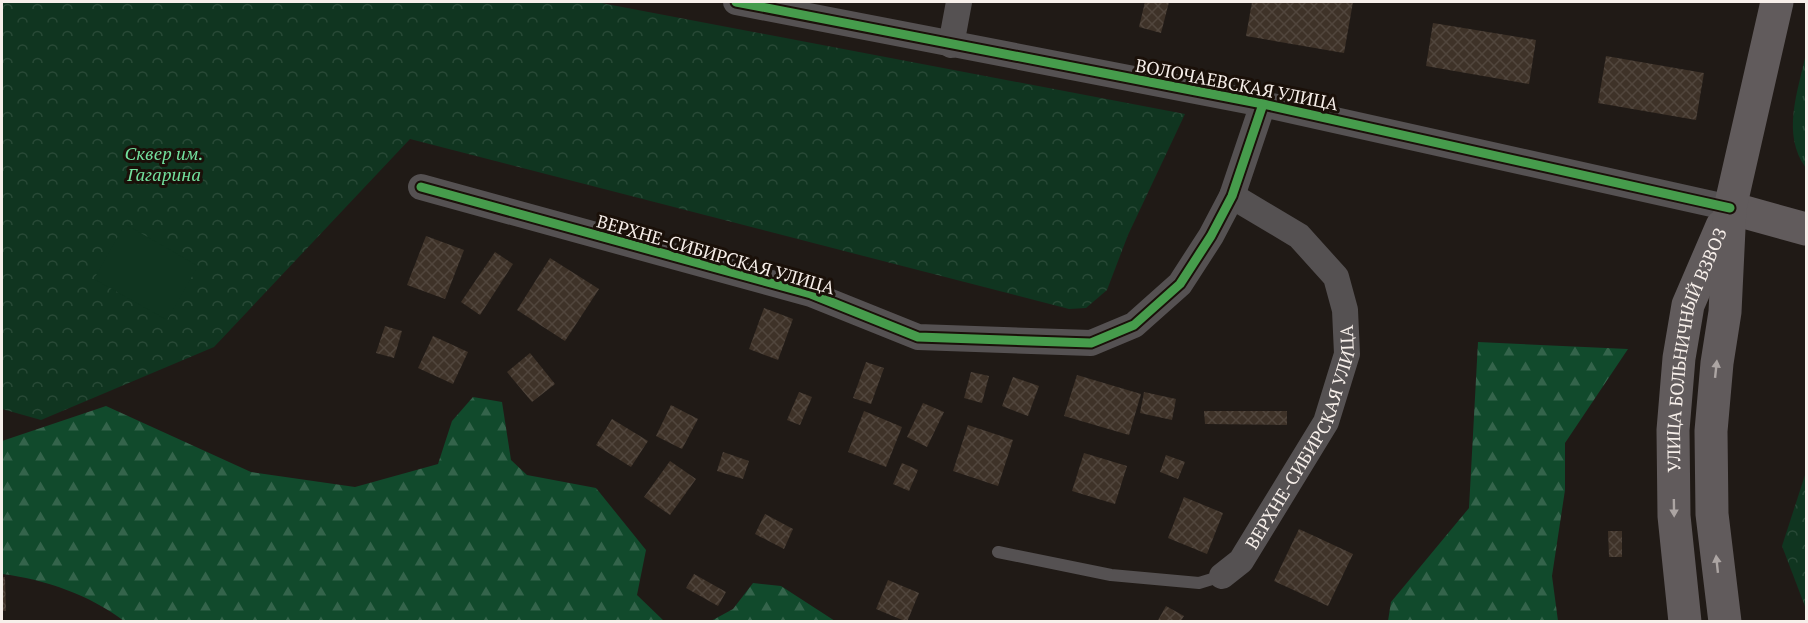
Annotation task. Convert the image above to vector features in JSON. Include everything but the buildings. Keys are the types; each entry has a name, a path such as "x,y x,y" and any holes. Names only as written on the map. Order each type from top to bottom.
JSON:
{"main road":[{"path":"1730,208 1777,2"},
{"name":"ВОЛОЧАЕВСКАЯ УЛИЦА","path":"1730,208 1806,230"},
{"name":"УЛИЦА БОЛЬНИЧНЫЙ ВЗВОЗ","path":"1685,621 1674,516 1673,430 1679,358 1688,305 1730,208"},
{"name":"УЛИЦА БОЛЬНИЧНЫЙ ВЗВОЗ","path":"1725,621 1712,514 1712,431 1717,363 1725,312 1730,208"}],"street":[{"name":"ВОЛОЧАЕВСКАЯ УЛИЦА","path":"736,2 1263,104 1730,208"},
{"path":"951,45 959,2"},
{"name":"ВЕРХНЕ-СИБИРСКАЯ УЛИЦА","path":"421,187 811,294 918,337 1091,344 1134,325 1180,284 1211,236 1232,196 1263,104"},
{"name":"ВЕРХНЕ-СИБИРСКАЯ УЛИЦА","path":"1222,576 1241,561 1326,422 1347,354 1345,310 1336,277 1299,236 1232,196"}],"lane":[{"path":"998,552 1111,575 1199,583 1222,576"}],"green space":[{"name":"Сквер им. Гагарина","path":"2,2 596,2 1185,114 1128,235 1107,290 1086,308 1069,309 410,139 214,347 41,420 2,409"},
{"path":"1806,53 1806,168 1798,155 1793,127 1796,98"},
{"path":"125,224 198,266 167,320 94,279"},
{"path":"1478,342 1628,349 1565,443 1565,490 1552,576 1558,621 1388,621 1391,602 1469,508"},
{"path":"473,397 502,402 511,460 527,475 596,488 646,550 637,595 664,621 124,621 82,596 50,584 2,574 2,441 106,406 251,472 355,487 438,464 452,421"},
{"path":"1806,472 1806,609 1782,546"},
{"path":"753,583 781,586 835,621 711,621 733,609"}],"cycle path":[{"path":"736,2 1263,104 1730,208"},
{"path":"421,187 811,294 918,337 1091,343 1134,325 1180,284 1211,236 1232,196 1263,104"}]}
